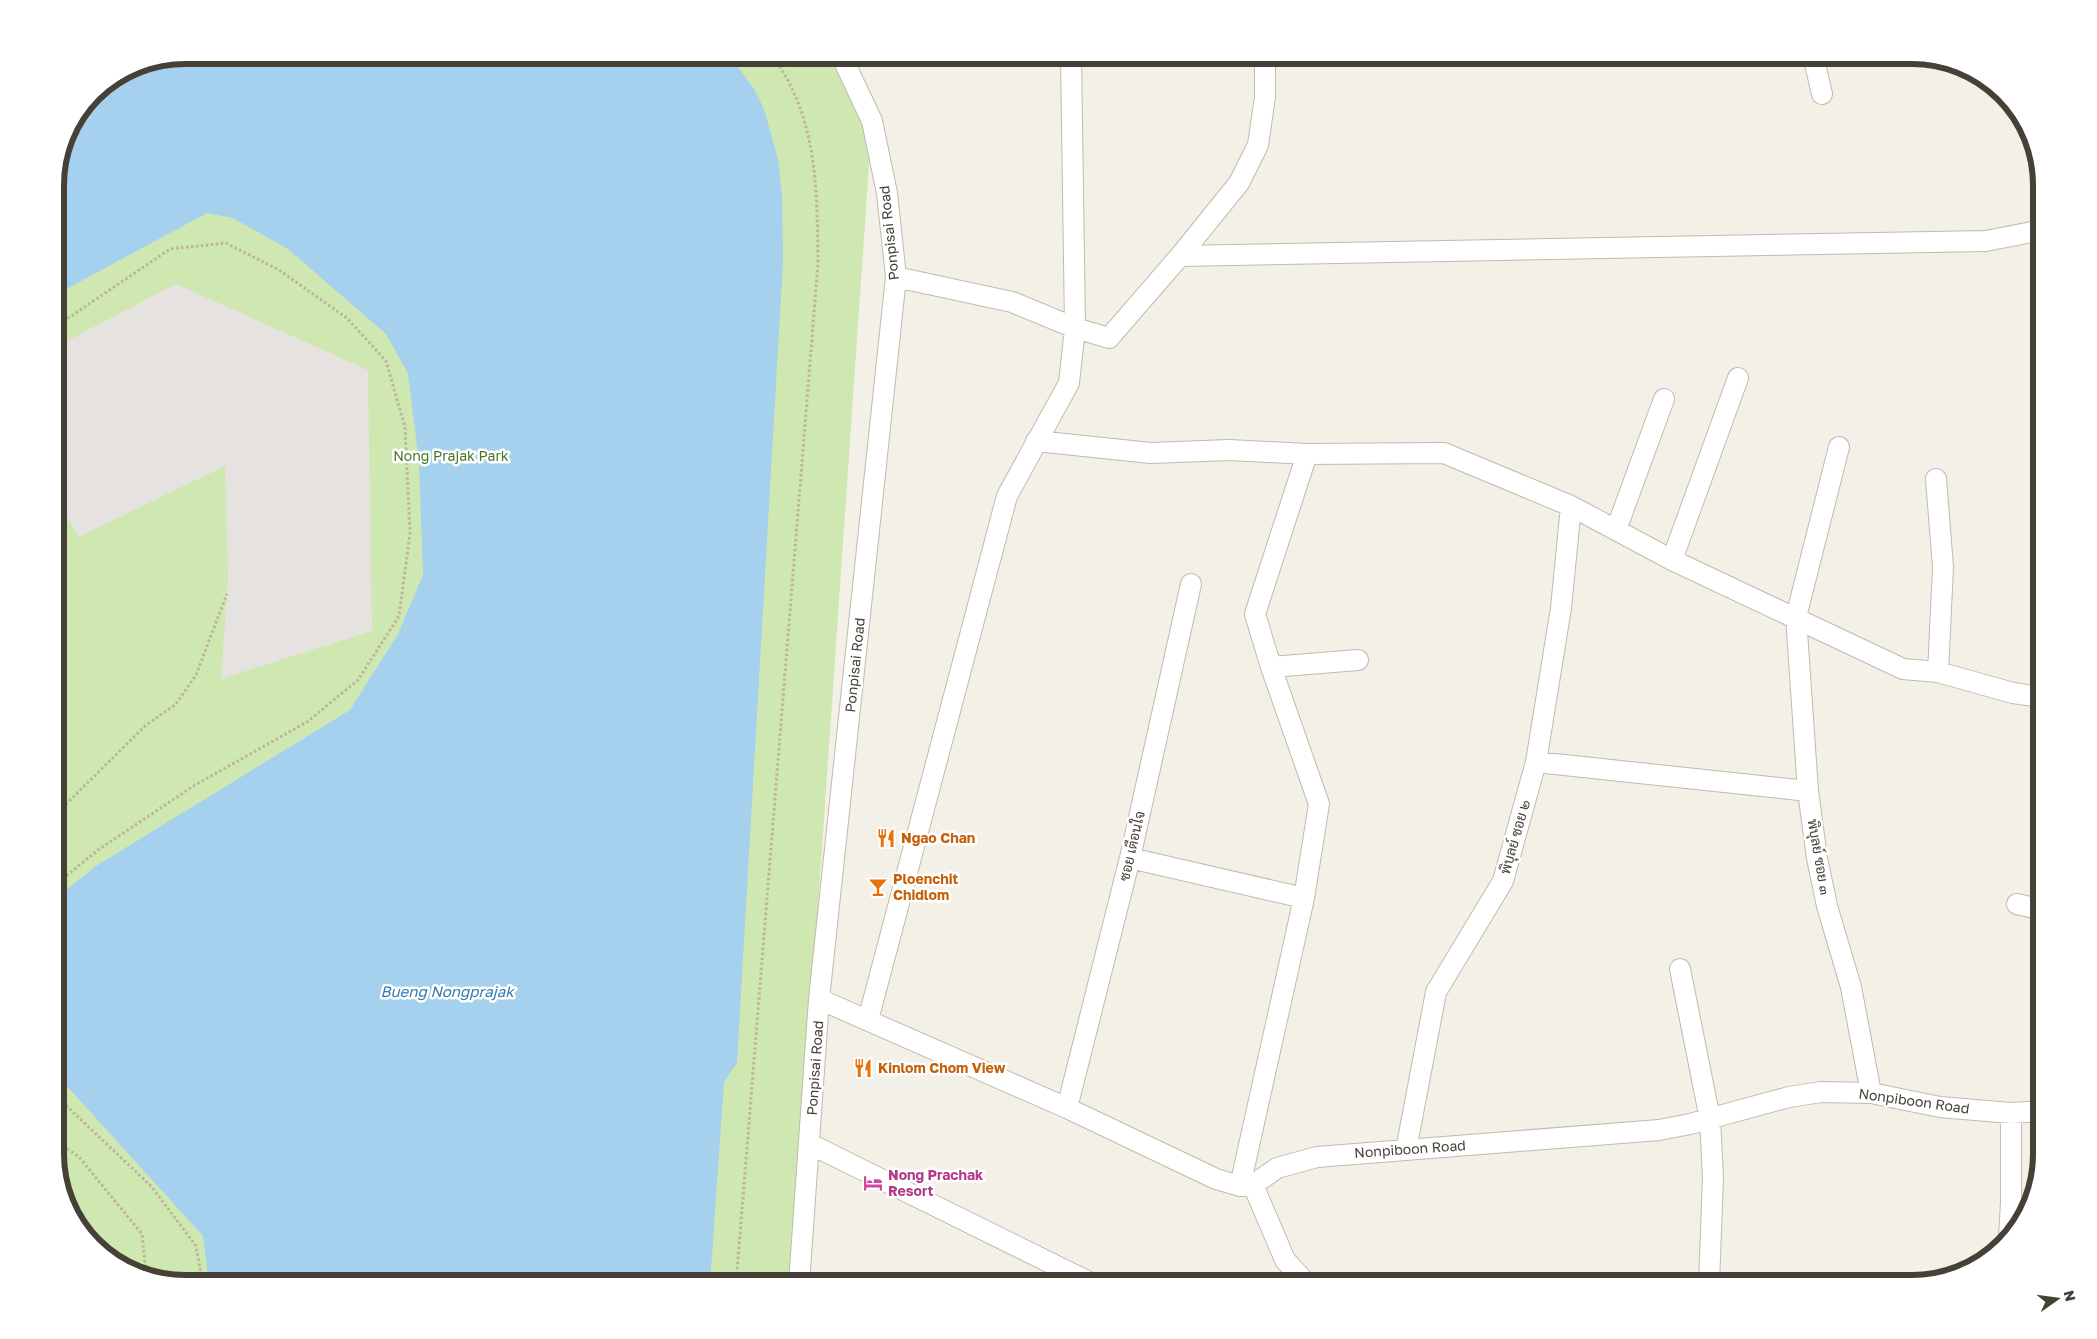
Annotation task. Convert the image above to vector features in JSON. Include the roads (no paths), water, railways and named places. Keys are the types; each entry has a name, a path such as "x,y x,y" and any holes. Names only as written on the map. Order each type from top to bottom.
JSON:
{"street":[{"name":"Ponpisai Road","path":"800,1275 819,999 896,276 887,193 872,122 845,64"},
{"path":"868,1020 1007,496 1069,382 1075,328 1071,64"},
{"path":"896,276 1012,302 1075,328 1109,338 1240,183 1258,145 1265,97 1265,64"},
{"path":"1815,64 1822,94"},
{"path":"1180,256 1986,240 2033,232"},
{"path":"1672,560 1738,378"},
{"path":"1616,530 1664,399"},
{"path":"1036,441 1151,453 1229,450 1307,454 1444,453 1571,506 1672,560 1904,669 1938,672 2013,693 2033,696"},
{"name":"พิบุลย์ ซอย ๓","path":"1839,446 1796,617 1808,791 1817,858 1827,906 1850,987 1871,1093"},
{"path":"1299,1275 1285,1260 1246,1186 1304,898 1319,804 1271,667 1255,614 1307,454"},
{"path":"1936,479 1942,567 1938,672"},
{"name":"พิบุลย์ ซอย ๒","path":"1406,1150 1436,992 1503,881 1536,762 1561,608 1571,506"},
{"name":"ซอย เตือนใจ","path":"1067,1108 1130,858 1191,584"},
{"path":"1271,667 1358,660"},
{"path":"1536,762 1808,791"},
{"path":"1130,858 1304,898"},
{"path":"2017,904 2033,908"},
{"path":"1680,969 1710,1119 1713,1177 1709,1275"},
{"path":"819,999 1067,1108 1216,1179 1246,1186"},
{"name":"Nonpiboon Road","path":"1246,1186 1277,1168 1317,1156 1659,1130 1710,1119 1789,1097 1821,1092 1871,1093 1940,1107 2011,1112 2033,1111"},
{"path":"2010,1225 2012,1202 2011,1112"},
{"path":"810,1144 1075,1275"}],"water":[{"name":"Bueng Nongprajak","path":"185,64 736,64 754,89 764,109 778,159 782,194 783,262 737,1063 724,1082 711,1275 208,1275 203,1236 64,1083 64,892 96,866 350,710 398,634 423,575 419,462 408,374 386,334 288,249 233,218 207,213 64,290 64,177 68,154 76,131 99,99 118,84 131,76 161,66"}],"place":[{"name":"Ngao Chan","path":"886,838"},
{"name":"Ploenchit Chidlom","path":"878,887"},
{"name":"Kinlom Chom View","path":"863,1068"},
{"name":"Nong Prachak Resort","path":"873,1183"}],"park label":[{"name":"Nong Prajak Park","path":"451,456"}]}
